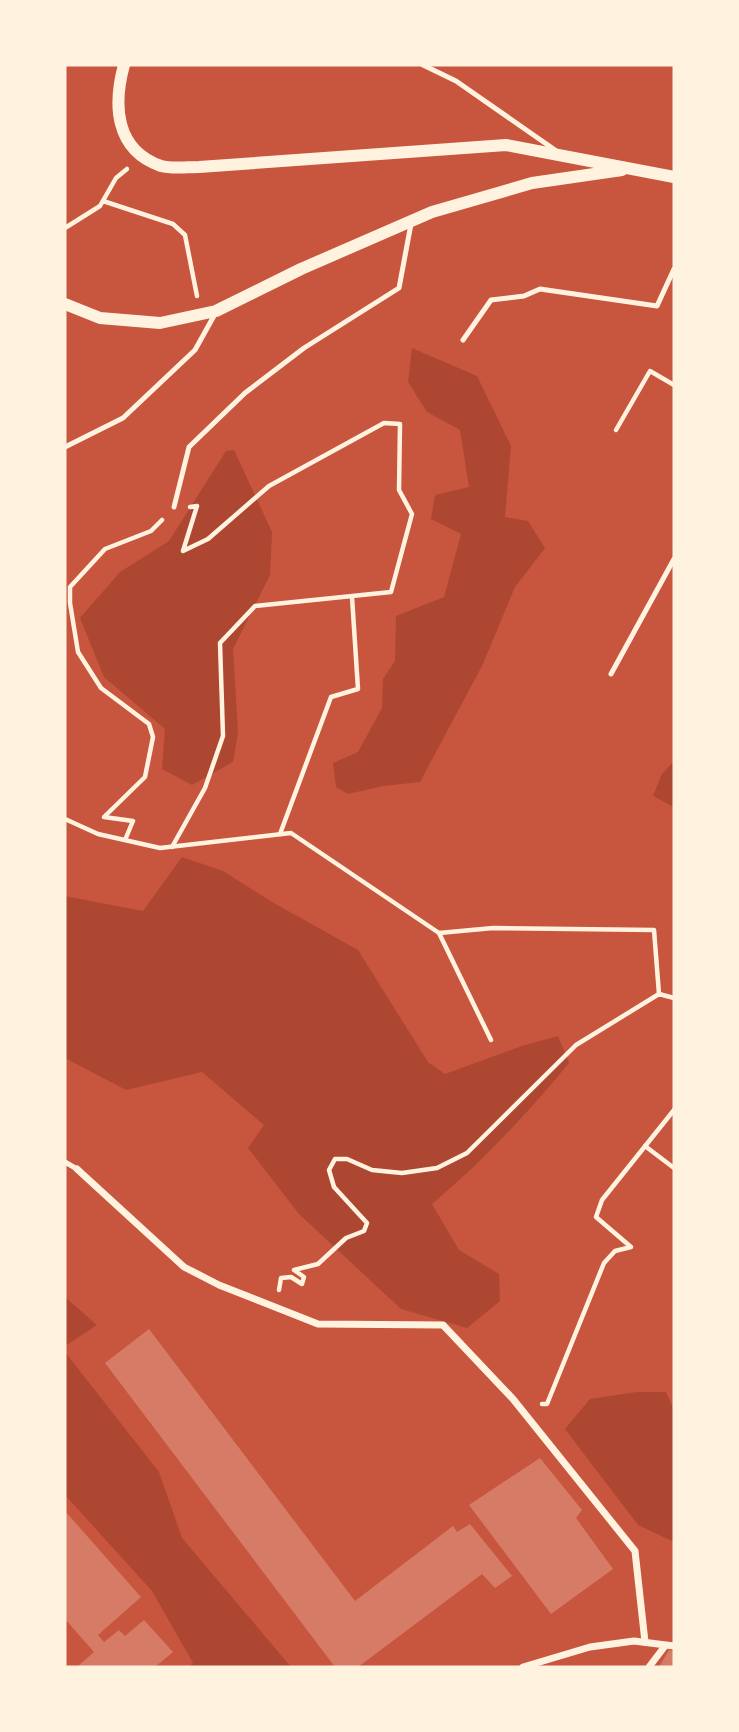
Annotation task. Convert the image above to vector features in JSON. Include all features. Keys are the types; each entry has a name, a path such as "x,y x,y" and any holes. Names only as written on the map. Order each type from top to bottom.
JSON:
{"street":[{"path":"124,65 117,92 118,115 126,138 141,156 163,167 199,167 506,145 674,177"},
{"path":"65,304 100,318 160,323 216,311 301,269 432,212 532,183 633,169"},
{"path":"77,1168 184,1267 219,1285 318,1324 443,1325 513,1399 635,1551 645,1642"},
{"path":"523,1667 590,1647 645,1642 674,1646"},
{"path":"649,1667 664,1646"}],"lane":[{"path":"423,65 456,81 561,154"},
{"path":"174,508 189,447 246,393 303,348 399,288 411,221"},
{"path":"463,340 491,300 524,296 540,289 657,306 674,269"},
{"path":"65,447 123,418 195,350 216,311"},
{"path":"611,674 674,559"},
{"path":"65,1162 77,1168"}],"path":[{"path":"65,228 100,206 117,178 141,156"},
{"path":"103,201 173,223 185,235 201,314"},
{"path":"616,430 650,371 674,385"},
{"path":"125,840 133,821 104,817 145,777 153,737 149,724 101,688 78,652 70,587 105,549 151,531 174,508 197,506 183,551 208,539 269,486 384,423 400,424 399,490 412,514 391,592 255,606 220,643 223,736 205,789 172,847"},
{"path":"279,835 331,697 358,689 352,597"},
{"path":"65,819 98,834 160,848 292,833 439,933 491,1040"},
{"path":"439,933 493,928 654,930 659,994"},
{"path":"276,1308 281,1278 291,1277 302,1284 304,1277 294,1270 318,1264 346,1238 364,1231 367,1223 334,1187 329,1170 335,1159 346,1159 372,1170 402,1173 437,1168 467,1153 576,1045 659,994 674,998"},
{"path":"547,1404 604,1263 615,1251 631,1247 596,1217 602,1200 674,1110"},
{"path":"645,1146 674,1168"}],"shaded area":[{"path":"412,348 477,376 511,446 505,517 528,521 545,548 515,587 482,666 420,782 383,786 348,794 336,787 333,763 358,752 382,708 383,679 395,661 396,616 444,597 461,534 431,519 435,495 469,487 460,430 427,412 408,382"},
{"path":"234,450 272,532 270,575 233,649 238,732 233,762 192,785 162,769 165,729 104,677 80,618 120,572 169,541 226,451"},
{"path":"674,761 674,807 653,796 662,774"},
{"path":"182,857 223,871 358,950 428,1062 445,1074 558,1036 569,1063 504,1137 432,1204 459,1250 499,1274 500,1301 467,1328 401,1309 299,1214 248,1148 264,1125 202,1072 126,1090 65,1058 65,896 143,911"},
{"path":"65,1297 97,1325 65,1346"},
{"path":"65,1352 159,1472 182,1538 291,1667 189,1667 193,1663 152,1591 65,1495"},
{"path":"637,1392 666,1392 674,1410 674,1542 638,1525 565,1429 590,1399"}],"building":[{"path":"149,1329 355,1601 453,1526 457,1532 470,1524 512,1576 495,1588 482,1574 358,1667 335,1667 105,1363"},
{"path":"540,1458 582,1510 576,1518 613,1569 551,1614 469,1505"},
{"path":"65,1511 141,1597 98,1635 104,1642 119,1630 125,1636 144,1620 173,1652 155,1667 77,1667 94,1652 65,1619"},
{"path":"669,1650 674,1651 674,1667 659,1667"}]}
